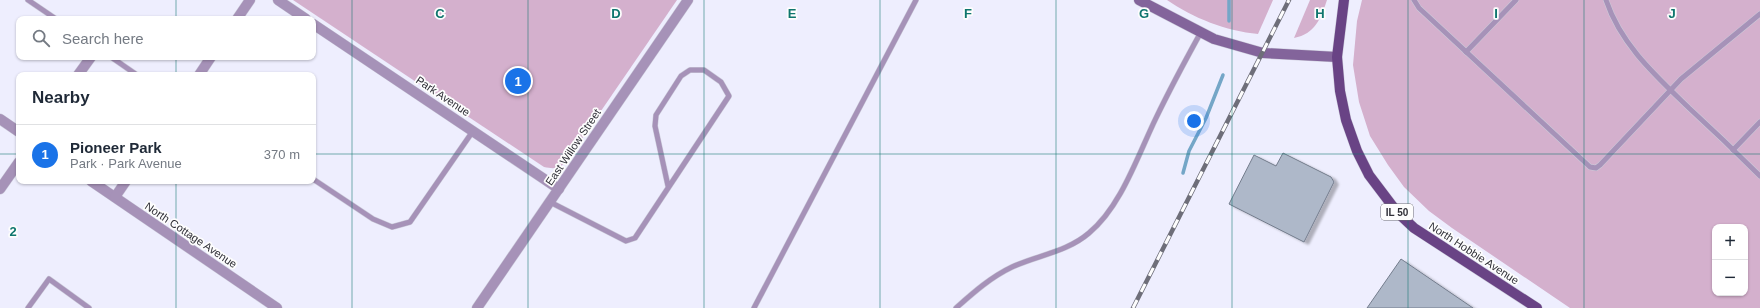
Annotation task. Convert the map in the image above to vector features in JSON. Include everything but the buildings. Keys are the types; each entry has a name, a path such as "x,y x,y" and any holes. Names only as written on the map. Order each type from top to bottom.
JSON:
{"main road":[{"path":"1139,0 1214,39 1263,53 1337,57"},
{"name":"IL 50","path":"1337,57 1344,0"},
{"name":"North Hobbie Avenue","path":"1337,57 1340,91 1346,120 1363,163 1382,194 1397,212 1414,228 1537,308"}],"street":[{"path":"239,16 250,0"},
{"path":"278,0 302,16"},
{"name":"East Willow Street","path":"477,308 688,0"},
{"name":"Park Avenue","path":"316,26 559,189"},
{"path":"80,72 89,60"},
{"path":"201,72 209,60"},
{"path":"0,119 16,130"},
{"path":"0,189 16,166"},
{"name":"North Cottage Avenue","path":"96,184 277,308"},
{"path":"115,197 124,184"}],"lane":[{"path":"28,0 52,16"},
{"path":"754,308 916,0"},
{"path":"1414,0 1419,8 1590,167 1596,168 1681,79 1760,14"},
{"path":"1466,52 1516,0"},
{"path":"1606,0 1620,32 1633,51 1760,176"},
{"path":"956,308 991,278 1013,267 1056,252 1073,244 1099,224 1122,189 1156,118 1201,32"},
{"path":"115,60 133,72"},
{"path":"550,202 626,241 635,238 729,96 721,82 704,70 690,70 681,76 656,115 655,126 668,186"},
{"path":"1733,150 1760,122"},
{"path":"316,181 373,219 392,227 410,222 473,131"},
{"path":"28,308 49,279 90,308"}],"shaded area":[{"path":"293,0 677,0 566,162 561,166 553,168 544,167"},
{"path":"1167,0 1273,0 1258,34 1234,30 1210,23 1177,7"},
{"path":"1310,0 1327,0 1319,19 1312,29 1301,36 1294,38"},
{"path":"1362,0 1760,0 1760,308 1570,308 1452,228 1429,211 1404,187 1370,136 1359,102 1353,65 1357,21"}],"waterway":[{"path":"1229,0 1229,21"},
{"path":"1183,173 1189,151 1206,118 1223,75"}],"railway":[{"path":"1133,308 1289,0"}],"place":[{"name":"Pioneer Park","path":"518,81"}]}
